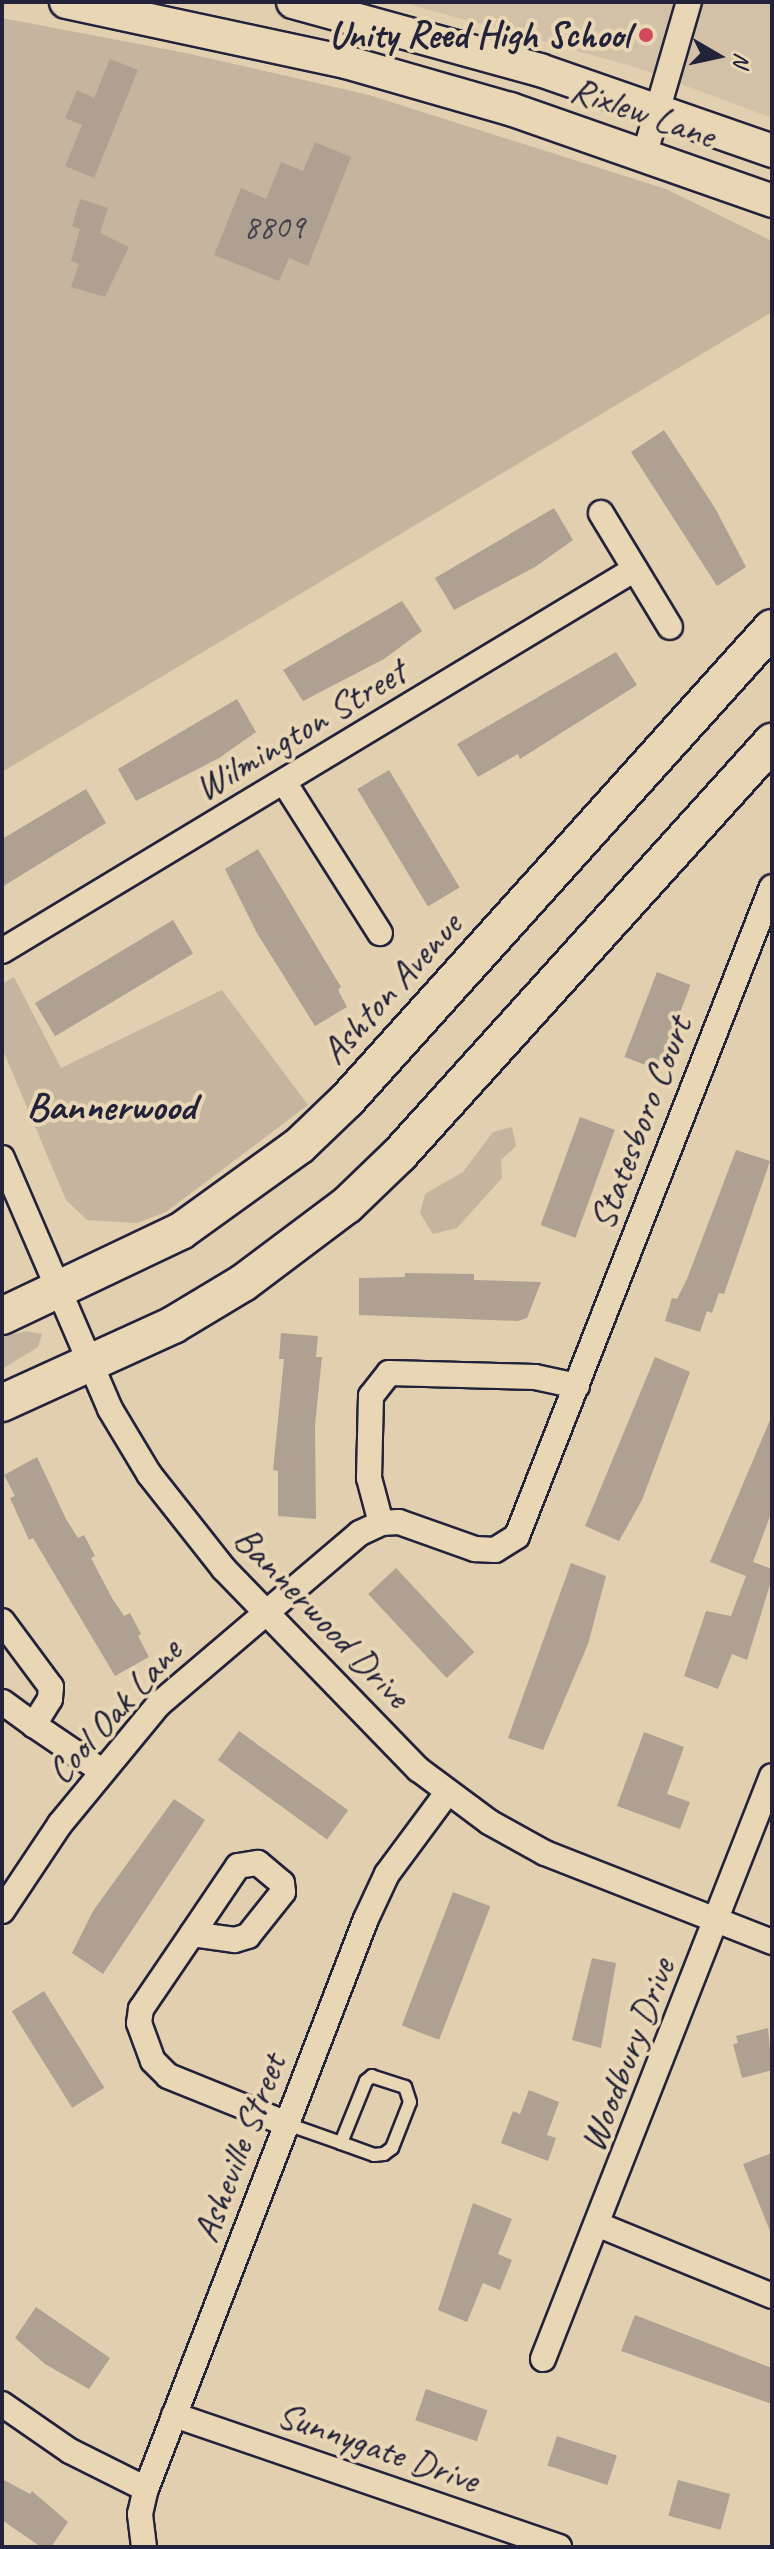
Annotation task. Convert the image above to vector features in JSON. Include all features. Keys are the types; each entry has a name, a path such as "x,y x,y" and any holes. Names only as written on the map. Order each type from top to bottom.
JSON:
{"main road":[{"name":"Ashton Avenue","path":"2,1316 181,1231 299,1146 347,1100 772,628"},
{"path":"2,1403 91,1365 243,1283 347,1205 399,1155 772,742"}],"street":[{"name":"Rixlew Lane","path":"66,2 346,62 645,153 772,201"},
{"name":"Rixlew Lane","path":"293,2 540,70 772,151"},
{"path":"645,153 689,2"},
{"path":"601,513 670,627"},
{"name":"Wilmington Street","path":"2,951 635,569"},
{"path":"284,782 380,933"},
{"name":"Statesboro Court","path":"381,1523 399,1522 475,1549 509,1544 517,1536 772,887"},
{"name":"Bannerwood Drive","path":"2,1158 110,1409 149,1474 194,1534 265,1612 447,1793 545,1853 772,1942"},
{"path":"265,1612 360,1533 381,1523 369,1478 371,1396 389,1373 535,1377 577,1386"},
{"name":"Cool Oak Lane","path":"2,1911 102,1771 159,1704 265,1612"},
{"path":"2,1621 51,1687 50,1699 34,1725"},
{"path":"2,1702 102,1771"},
{"name":"Woodbury Drive","path":"543,2359 599,2225 772,1776"},
{"name":"Asheville Street","path":"144,2547 140,2514 146,2489 387,1874 447,1793"},
{"path":"192,1934 141,2009 140,2035 153,2061 168,2076 287,2124"},
{"path":"599,2225 772,2296"},
{"path":"2,2404 70,2451 146,2489"},
{"name":"Sunnygate Drive","path":"174,2415 491,2536 559,2547"}],"lane":[{"path":"287,2124 374,2155 392,2148 410,2102 405,2087 380,2077 366,2081 341,2143"}],"shaded area":[{"name":"Unity Reed High School","path":"401,2 772,2 772,118 638,68"},
{"path":"2,18 186,53 369,95 666,189 772,241 772,312 2,772"},
{"path":"14,977 61,1068 222,990 308,1105 166,1212 137,1223 87,1220 66,1200 2,1048 2,984"},
{"path":"512,1127 516,1146 501,1160 502,1178 457,1228 433,1234 420,1213 425,1194 463,1172 493,1132"},
{"path":"26,1331 42,1334 38,1347 2,1369 2,1337"}],"building":[{"path":"110,59 138,70 94,178 65,166 82,125 65,118 77,90 94,98"},
{"path":"315,142 351,157 308,266 289,258 279,281 214,255 241,188 266,199 281,162 303,171"},
{"path":"80,199 108,208 100,233 129,247 105,297 71,287 79,264 71,261 80,229 72,226"},
{"path":"664,430 715,508 746,567 717,586 631,452"},
{"path":"554,508 573,540 535,567 454,610 435,578"},
{"path":"402,601 422,631 384,659 303,701 283,670"},
{"path":"616,652 637,685 520,759 518,754 478,777 457,744"},
{"path":"237,699 256,732 219,758 136,801 118,769"},
{"path":"389,770 460,887 428,906 357,789"},
{"path":"86,789 106,823 2,887 2,839"},
{"path":"258,849 341,987 338,990 347,1007 315,1026 257,933 225,869"},
{"path":"173,920 193,953 55,1036 35,1003"},
{"path":"657,972 691,985 658,1070 624,1057"},
{"path":"580,1117 615,1130 575,1238 541,1225"},
{"path":"736,1150 770,1161 724,1294 719,1293 712,1313 707,1311 700,1332 665,1321 672,1298 677,1299 687,1279"},
{"path":"405,1273 474,1274 474,1280 541,1282 527,1318 518,1321 359,1315 359,1278 405,1277"},
{"path":"281,1333 318,1336 316,1357 322,1357 315,1425 316,1519 278,1516 278,1471 273,1470 284,1359 279,1359"},
{"path":"655,1357 690,1372 642,1500 619,1541 585,1526"},
{"path":"770,1420 772,1511 753,1562 772,1569 772,1578 747,1660 732,1654 718,1689 684,1676 706,1611 731,1616 746,1576 710,1562"},
{"path":"37,1457 66,1519 78,1538 84,1535 95,1556 91,1558 112,1598 124,1616 130,1613 141,1634 138,1636 149,1657 115,1676 33,1538 29,1540 10,1498 15,1496 4,1475"},
{"path":"571,1563 606,1576 588,1644 543,1750 508,1738"},
{"path":"396,1568 474,1652 447,1678 368,1594"},
{"path":"239,1731 348,1810 327,1839 218,1760"},
{"path":"644,1732 684,1747 667,1794 690,1802 680,1829 617,1806"},
{"path":"174,1799 205,1820 103,1974 72,1953 93,1911"},
{"path":"453,1892 490,1906 439,2040 402,2026"},
{"path":"592,1958 616,1963 601,2048 572,2040"},
{"path":"44,1991 104,2088 72,2108 12,2011"},
{"path":"768,2028 772,2070 742,2078 733,2044 738,2043 736,2036"},
{"path":"529,2090 559,2102 547,2135 556,2138 548,2161 501,2143 513,2111 520,2114"},
{"path":"772,2153 772,2231 770,2231 743,2164"},
{"path":"473,2203 512,2219 498,2254 512,2260 500,2290 483,2283 467,2322 438,2310"},
{"path":"36,2307 110,2358 89,2389 45,2364 15,2338"},
{"path":"635,2315 772,2368 772,2404 621,2351"},
{"path":"426,2389 487,2410 477,2441 415,2420"},
{"path":"557,2436 617,2455 607,2485 547,2465"},
{"path":"2,2479 30,2494 32,2491 68,2522 51,2547 41,2547 2,2520"},
{"path":"678,2480 730,2494 721,2530 668,2516"}],"place":[{"name":"Unity Reed High School","path":"646,35"}],"district":[{"name":"Bannerwood","path":"111,1106"}]}
